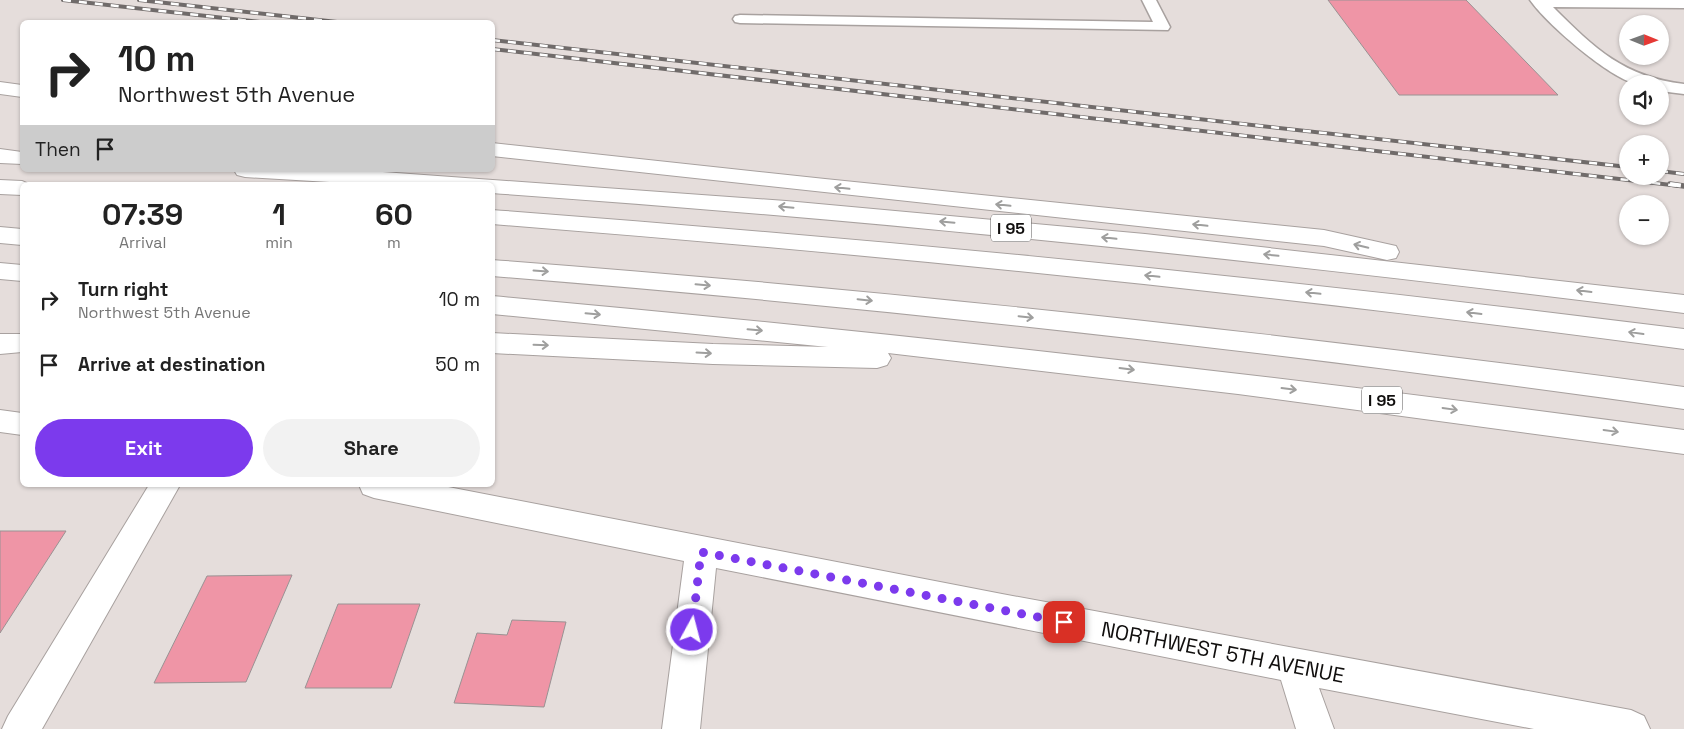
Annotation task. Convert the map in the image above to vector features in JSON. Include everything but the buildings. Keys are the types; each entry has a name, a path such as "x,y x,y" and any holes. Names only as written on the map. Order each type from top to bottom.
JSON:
{"main road":[{"path":"0,88 20,91"},
{"path":"495,148 834,188 1324,238 1528,284"},
{"path":"0,156 20,158"},
{"name":"I 95","path":"276,172 431,182"},
{"name":"I 95","path":"495,186 649,196 1164,243 1528,284 1684,304"},
{"path":"0,187 20,188"},
{"path":"495,217 817,242 1064,266 1320,294 1684,339"},
{"path":"0,235 20,237"},
{"path":"495,268 816,295 1078,322 1362,355 1684,398"},
{"path":"0,271 20,273"},
{"name":"I 95","path":"495,305 870,340 1079,364 1384,400 1684,442"},
{"path":"495,343 713,354 1079,364"},
{"path":"0,344 20,344"},
{"path":"0,421 20,424"},
{"path":"21,729 164,487"},
{"name":"NORTHWEST 5TH AVENUE","path":"384,487 701,552 1632,729"},
{"path":"681,729 701,552"},
{"path":"1294,666 1315,729"}],"lane":[{"path":"740,19 1163,27 1149,0"},
{"path":"1538,2 1684,4"},
{"path":"1538,2 1564,27 1606,62 1628,75"},
{"path":"1669,87 1684,89"}],"railway":[{"path":"63,0 242,20"},
{"path":"139,0 319,20"},
{"path":"495,40 1619,166"},
{"path":"495,49 1680,186"},
{"path":"1669,172 1684,174"},
{"path":"1670,184 1684,186"}],"route":[{"path":"692,630 701,552 1064,622"}]}
